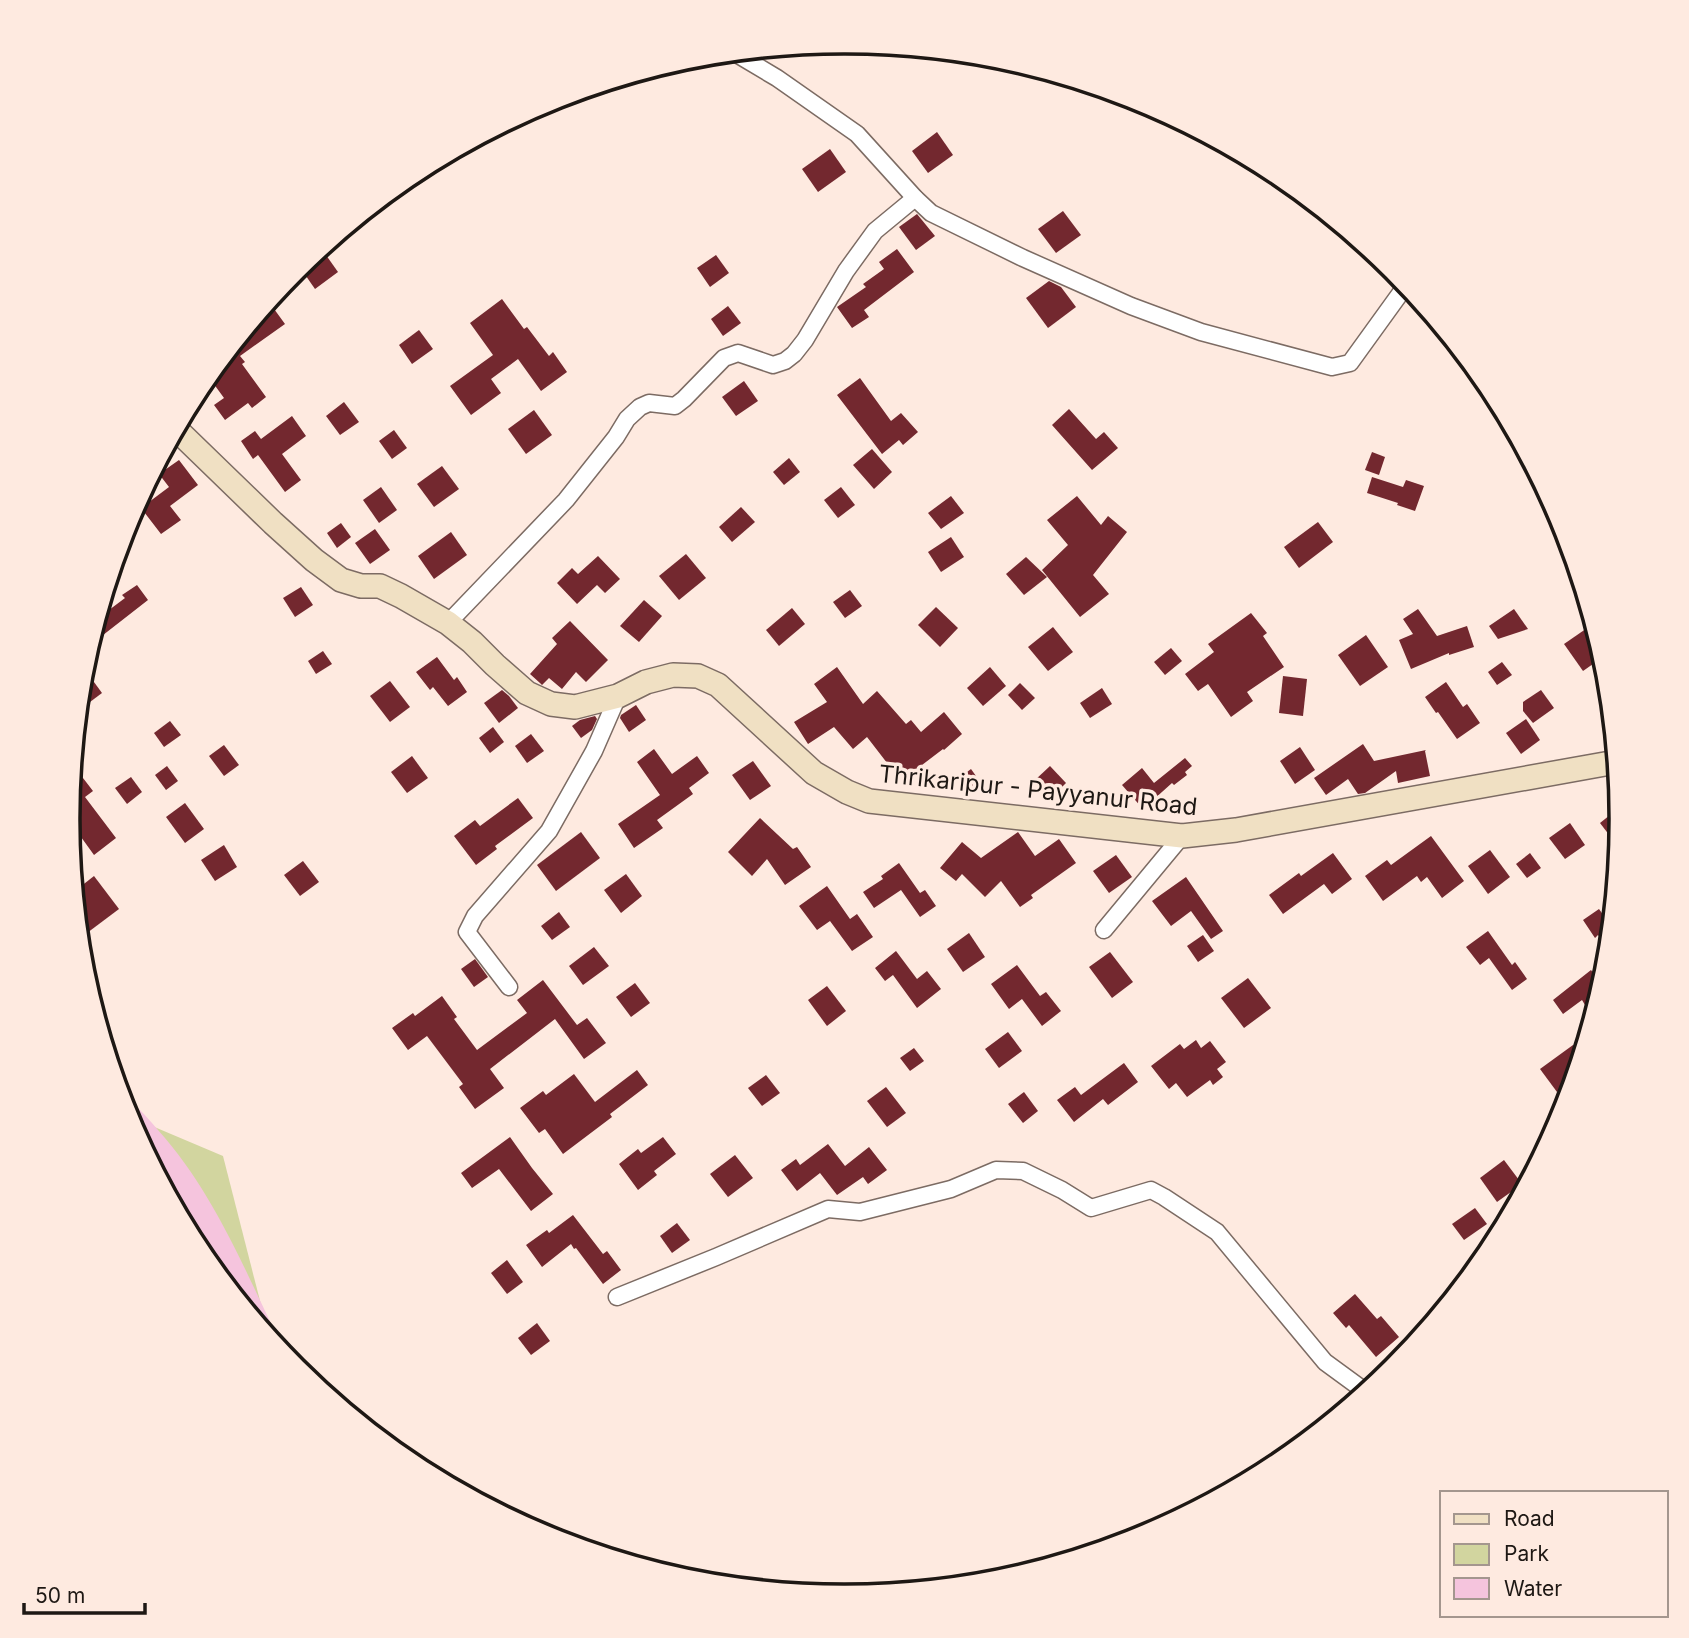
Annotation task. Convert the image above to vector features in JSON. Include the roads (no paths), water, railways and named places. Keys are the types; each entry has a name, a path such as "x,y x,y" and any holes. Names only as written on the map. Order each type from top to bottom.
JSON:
{"main road":[{"name":"Thrikaripur - Payyanur Road","path":"183,436 314,560 341,580 361,586 380,586 448,624 472,642 527,693 551,704 575,707 618,696 646,682 673,675 698,676 718,685 814,773 869,801 1182,836 1236,830 1607,764"}],"street":[{"path":"748,61 857,134 931,213 1131,306 1201,332 1332,367 1350,363 1400,294"},
{"path":"448,624 566,500 627,419 640,407 649,403 675,406 724,358 731,355 738,353 773,365 785,362 794,354 805,341 846,271 874,231 915,198"},
{"path":"509,987 467,932 475,916 549,831 594,751 618,696"},
{"path":"1104,930 1182,836"},
{"path":"617,1297 828,1209 860,1212 951,1189 996,1170 1023,1171 1091,1208 1151,1191 1164,1197 1217,1232 1325,1362 1358,1386"}],"water":[{"path":"136,1106 194,1176 237,1252 272,1325 238,1285 182,1201"}]}
